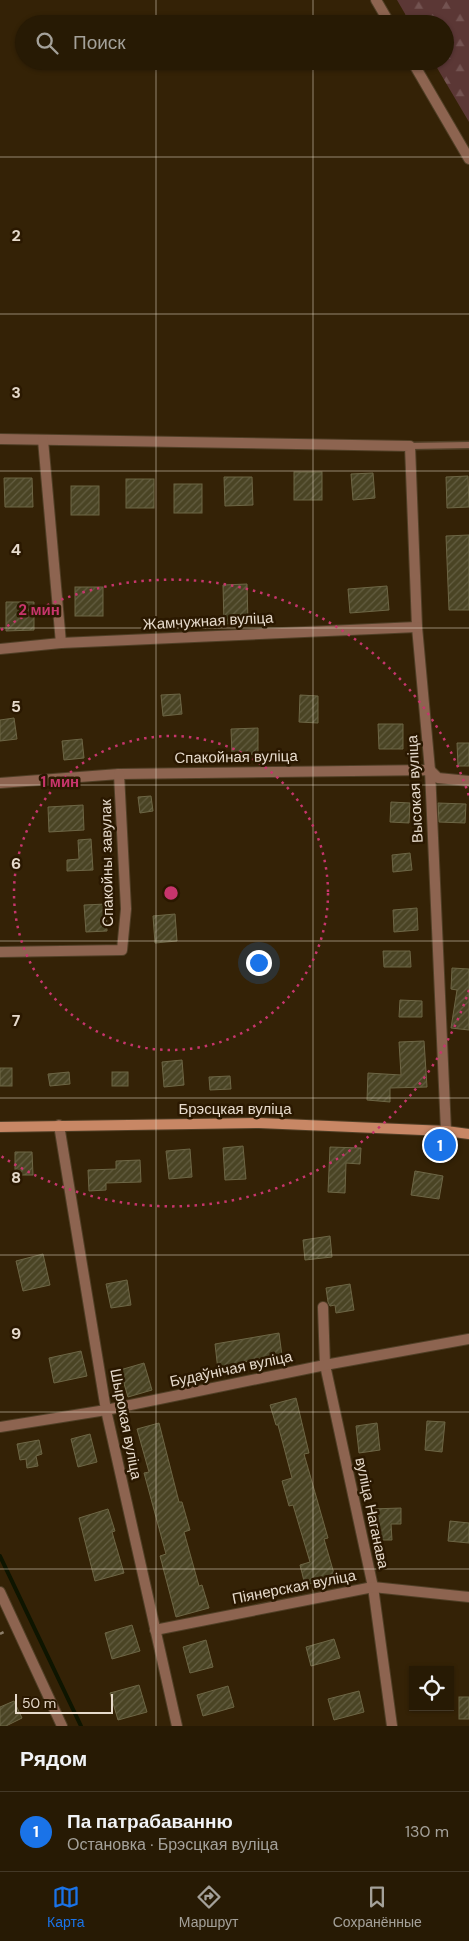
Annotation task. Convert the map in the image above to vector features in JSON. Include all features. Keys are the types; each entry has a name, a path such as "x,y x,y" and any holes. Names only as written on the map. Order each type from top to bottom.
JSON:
{"street":[{"path":"376,0 385,15"},
{"path":"417,70 469,159"},
{"path":"0,439 410,446"},
{"path":"43,440 61,643"},
{"name":"Высокая вуліца","path":"410,446 417,627 430,770 446,1131"},
{"name":"Жамчужная вуліца","path":"0,649 61,643 417,627"},
{"name":"Спакойная вуліца","path":"0,783 119,774 430,770 438,778 469,780"},
{"name":"Спакойны завулак","path":"0,952 122,950 126,909 119,774"},
{"name":"Брэсцкая вуліца","path":"0,1127 259,1123 446,1131 469,1134"},
{"name":"Шырокая вуліца","path":"59,1126 106,1410 178,1726"},
{"name":"вуліца Наганава","path":"323,1307 325,1365 373,1587 392,1726"},
{"name":"Будаўнічая вуліца","path":"0,1428 106,1410 325,1365 469,1339"},
{"name":"Піянерская вуліца","path":"155,1630 373,1587 469,1597"},
{"path":"0,1592 62,1726"}],"lane":[{"path":"410,446 469,445"}],"green space":[{"path":"397,0 469,0 469,122 438,70 454,70 454,15 406,15"}],"building":[{"path":"294,472 322,472 322,500 294,500"},
{"path":"373,473 375,498 353,500 351,474"},
{"path":"468,476 469,507 447,508 446,477"},
{"path":"224,477 252,477 253,505 225,506"},
{"path":"4,478 32,478 33,507 5,507"},
{"path":"126,479 154,479 154,508 126,508"},
{"path":"174,484 202,484 202,513 174,513"},
{"path":"71,486 99,486 99,515 71,515"},
{"path":"469,535 469,610 449,610 446,536"},
{"path":"247,584 248,623 224,624 223,585"},
{"path":"387,586 389,610 350,613 348,589"},
{"path":"75,587 103,587 103,616 75,616"},
{"path":"6,602 34,602 34,630 6,631"},
{"path":"180,694 182,714 163,716 161,695"},
{"path":"300,695 318,696 318,723 299,722"},
{"path":"14,718 17,739 0,741 0,720"},
{"path":"378,724 403,724 403,749 379,749"},
{"path":"258,728 258,754 232,755 231,729"},
{"path":"82,739 84,758 64,760 62,741"},
{"path":"457,743 469,743 469,766 458,766"},
{"path":"151,796 153,811 140,813 138,797"},
{"path":"391,802 410,803 409,823 390,822"},
{"path":"438,803 466,804 465,823 439,822"},
{"path":"83,805 84,830 49,832 48,807"},
{"path":"91,839 93,870 67,871 67,860 79,859 78,840"},
{"path":"410,853 412,870 393,872 392,855"},
{"path":"106,904 107,931 86,932 84,905"},
{"path":"417,908 418,930 394,932 393,910"},
{"path":"175,914 177,941 155,943 153,916"},
{"path":"383,951 410,951 411,967 384,967"},
{"path":"452,968 469,969 469,1030 451,1028 457,990 451,989"},
{"path":"400,1000 422,1001 422,1017 399,1017"},
{"path":"424,1041 427,1087 390,1088 390,1102 367,1100 368,1073 401,1075 399,1042"},
{"path":"182,1060 184,1085 164,1087 162,1062"},
{"path":"0,1068 12,1068 12,1086 0,1086"},
{"path":"69,1072 70,1084 50,1086 48,1074"},
{"path":"112,1072 128,1072 128,1086 112,1086"},
{"path":"230,1076 231,1089 210,1090 209,1077"},
{"path":"243,1146 246,1179 225,1180 223,1148"},
{"path":"330,1147 361,1148 360,1164 346,1163 345,1193 328,1192"},
{"path":"190,1149 192,1177 169,1179 166,1151"},
{"path":"15,1152 32,1152 33,1175 15,1175"},
{"path":"140,1160 141,1182 106,1183 106,1190 89,1191 88,1170 116,1169 116,1161"},
{"path":"415,1171 443,1176 439,1199 411,1195"},
{"path":"330,1236 332,1257 305,1260 303,1240"},
{"path":"43,1254 50,1285 23,1291 16,1261"},
{"path":"127,1280 131,1305 111,1308 106,1284"},
{"path":"350,1284 354,1310 336,1313 335,1305 330,1306 328,1302 326,1288"},
{"path":"279,1333 282,1356 242,1362 243,1366 218,1370 215,1344"},
{"path":"81,1351 87,1376 54,1383 49,1358"},
{"path":"144,1363 152,1390 128,1397 120,1370"},
{"path":"296,1398 309,1453 304,1454 328,1538 324,1539 335,1577 305,1585 300,1565 310,1562 293,1505 289,1506 282,1481 292,1478 278,1425 276,1425 270,1405"},
{"path":"427,1421 445,1422 442,1452 425,1450"},
{"path":"159,1423 179,1502 182,1502 190,1530 184,1532 199,1586 202,1585 209,1608 176,1617 160,1556 166,1554 144,1473 149,1472 137,1429"},
{"path":"377,1423 380,1450 359,1453 356,1426"},
{"path":"90,1434 97,1462 78,1467 71,1439"},
{"path":"39,1440 42,1454 36,1456 38,1466 27,1468 26,1459 20,1460 17,1444"},
{"path":"401,1508 401,1524 391,1524 392,1540 372,1540 371,1509"},
{"path":"108,1509 115,1531 112,1532 124,1573 95,1581 79,1518"},
{"path":"450,1521 469,1523 469,1543 448,1541"},
{"path":"132,1625 140,1651 112,1659 105,1633"},
{"path":"334,1639 340,1658 311,1666 306,1647"},
{"path":"206,1640 213,1667 190,1673 183,1647"},
{"path":"139,1685 147,1712 118,1720 110,1693"},
{"path":"228,1686 234,1707 203,1716 197,1695"},
{"path":"359,1691 364,1712 334,1720 328,1699"},
{"path":"459,1697 469,1697 469,1719 459,1719"},
{"path":"14,1701 22,1718 6,1726 0,1726 0,1707"}],"waterway":[{"path":"0,1556 81,1726"}],"place":[{"name":"Па патрабаванню","path":"440,1145"}]}
